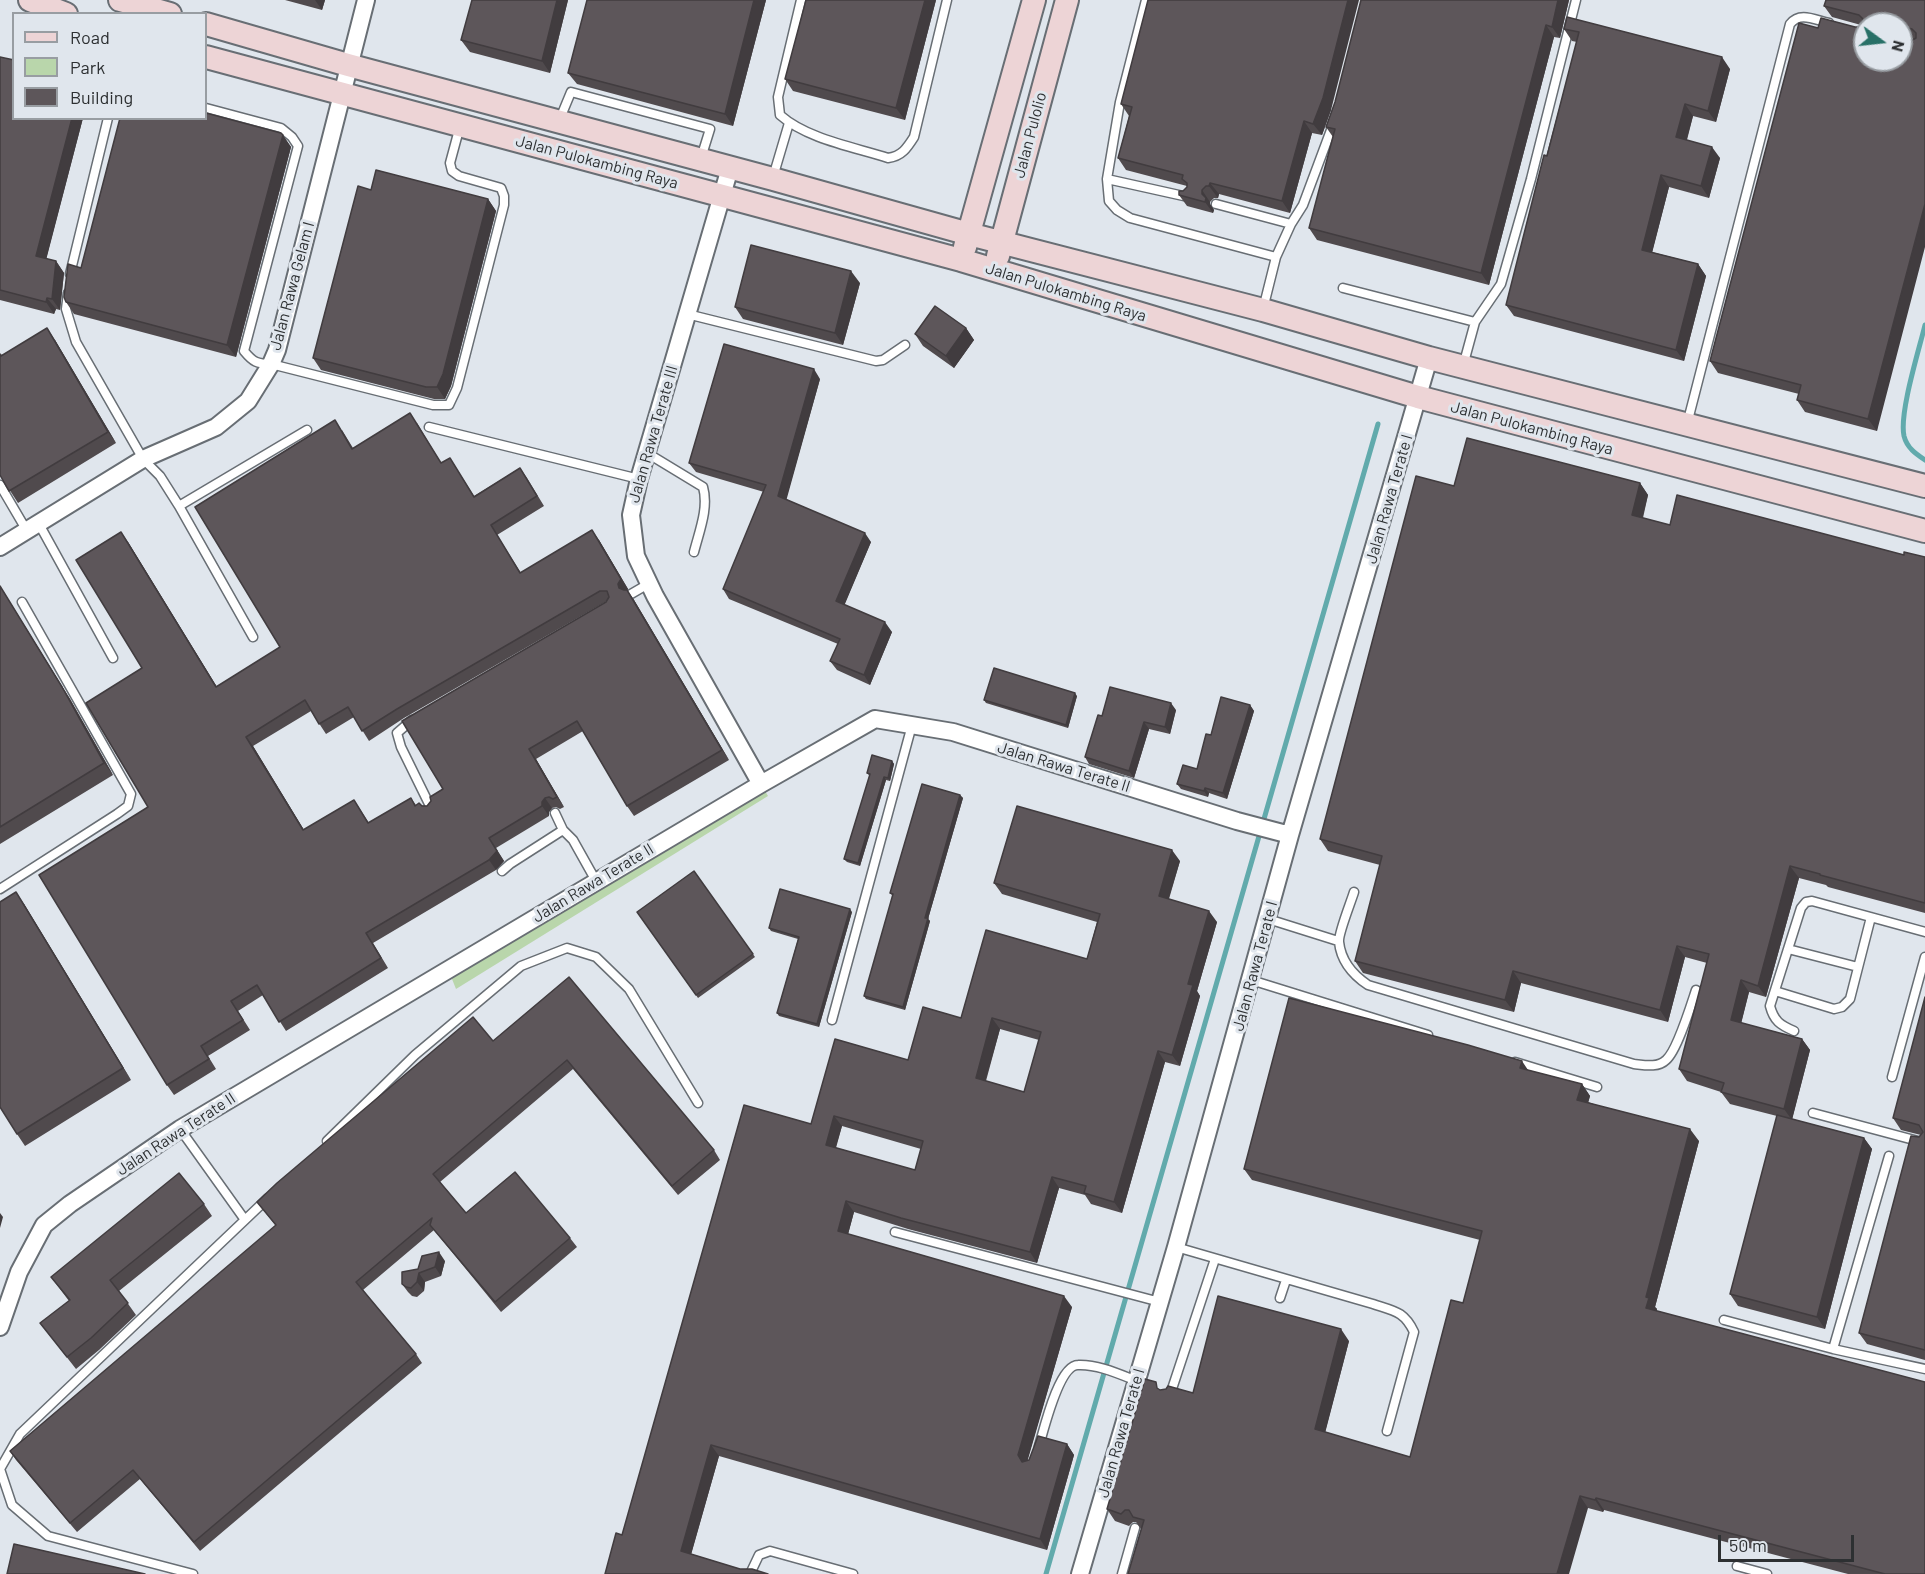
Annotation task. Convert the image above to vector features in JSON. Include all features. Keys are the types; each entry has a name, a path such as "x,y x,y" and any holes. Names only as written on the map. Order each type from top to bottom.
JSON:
{"street":[{"path":"30,0 61,12"},
{"path":"120,0 164,8"},
{"name":"Jalan Rawa Gelam I","path":"0,547 143,459 216,427 248,401 271,364 280,338 366,0"},
{"name":"Jalan Pulolio","path":"962,260 1034,0"},
{"name":"Jalan Pulolio","path":"994,270 1067,0"},
{"name":"Jalan Pulokambing Raya","path":"207,24 348,65 773,178 1001,243 1263,310 1429,358 1925,486"},
{"name":"Jalan Pulokambing Raya","path":"207,57 962,260 1418,398 1925,531"},
{"name":"Jalan Rawa Terate III","path":"730,168 639,479 631,515 632,537 636,556 650,584 761,783"},
{"name":"Jalan Rawa Terate I","path":"1080,1574 1176,1247 1290,835 1429,358"},
{"name":"Jalan Rawa Terate II","path":"0,1326 20,1272 44,1225 70,1204 180,1129 761,783 875,719 953,732 1238,821 1290,835"}],"lane":[{"path":"801,0 778,97 780,115 789,123 808,133 888,158 897,157 906,150 914,137 947,0"},
{"path":"1146,0 1120,102 1107,179 1108,201 1130,218 1276,257"},
{"path":"1462,366 1475,322 1501,284 1534,168 1576,0"},
{"path":"1687,424 1790,24 1794,19 1803,16 1834,25"},
{"path":"559,122 572,92 710,129 701,160"},
{"path":"207,108 281,128 298,146 244,351 252,361 259,364 271,364 433,405 449,405 457,388 504,204 501,188 459,176 452,171 450,163 460,125"},
{"path":"1263,310 1276,257 1291,224 1303,205 1337,112"},
{"path":"108,120 71,266 66,309 76,342 143,459 160,476 179,506 253,637"},
{"path":"773,178 789,123"},
{"path":"1107,179 1189,197"},
{"path":"1216,204 1291,224"},
{"path":"1343,288 1475,322"},
{"path":"687,314 876,361 883,360 905,345"},
{"path":"429,427 639,479"},
{"path":"179,506 307,430"},
{"path":"647,453 703,487 704,510 694,552"},
{"path":"0,485 33,528 113,658"},
{"path":"631,594 650,584"},
{"path":"0,889 128,806 130,794 22,602"},
{"path":"417,718 397,733 401,747 432,810"},
{"path":"831,1020 912,724"},
{"path":"555,813 563,830 573,840 596,881"},
{"path":"502,871 563,830"},
{"path":"1354,892 1338,941 1347,966 1355,977 1368,985 1634,1064 1651,1066 1666,1061 1675,1047 1696,990"},
{"path":"1794,1031 1773,1018 1770,1006 1801,908 1806,902 1812,901 1925,932"},
{"path":"1775,991 1834,1009 1842,1007 1850,999 1871,917"},
{"path":"1268,919 1338,941"},
{"path":"322,1146 415,1056 521,966 567,948 596,957 629,989 698,1103"},
{"path":"1788,950 1858,967"},
{"path":"1892,1077 1925,957"},
{"path":"1251,980 1439,1038"},
{"path":"1506,1059 1596,1087"},
{"path":"1813,1113 1925,1143"},
{"path":"180,1129 245,1220"},
{"path":"1833,1349 1889,1156"},
{"path":"193,1574 48,1536 12,1505 0,1469 20,1434 271,1196"},
{"path":"895,1232 1160,1302"},
{"path":"1176,1247 1373,1304 1394,1311 1407,1319 1414,1332 1388,1431"},
{"path":"1170,1396 1215,1259"},
{"path":"1280,1298 1286,1280"},
{"path":"1724,1320 1833,1349 1925,1369"},
{"path":"1036,1456 1061,1379 1070,1367 1077,1364 1113,1372 1137,1381"},
{"path":"1122,1574 1135,1528"},
{"path":"750,1574 759,1554 770,1551 853,1574"},
{"path":"1737,1566 1767,1574"}],"green space":[{"path":"761,784 768,796 456,989 448,969"}],"building":[{"path":"472,0 557,0 542,61 461,40"},
{"path":"587,0 754,0 725,114 568,73"},
{"path":"806,0 925,0 896,108 785,79"},
{"path":"1148,0 1348,0 1323,98 1313,124 1304,121 1282,201 1210,183 1202,190 1206,198 1205,202 1179,195 1179,191 1187,187 1187,183 1182,179 1183,175 1118,158 1132,107 1121,104"},
{"path":"1361,0 1558,0 1552,27 1546,25 1481,273 1309,228 1335,129 1326,127 1335,102"},
{"path":"1826,0 1925,0 1925,204 1868,419 1797,400 1801,385 1710,361 1799,23 1818,28 1821,18 1853,26 1853,72 1913,72 1913,40 1916,38 1916,33 1913,30 1913,12 1853,13 1824,6"},
{"path":"1567,17 1722,57 1708,111 1685,104 1676,137 1712,147 1701,186 1661,175 1642,250 1698,264 1676,350 1506,305 1544,155 1547,156 1579,32 1564,29"},
{"path":"0,57 12,60 12,120 71,120 36,256 56,261 52,299 47,298 46,302 0,290"},
{"path":"207,113 283,135 227,345 66,302 64,297 68,264 81,268 119,120 207,120"},
{"path":"376,170 488,199 443,374 437,387 426,387 313,358 358,186 371,190"},
{"path":"751,245 851,271 835,333 735,307"},
{"path":"935,306 966,328 946,356 915,334"},
{"path":"47,328 108,432 9,491 0,475 0,355"},
{"path":"724,344 814,369 778,496 865,533 836,601 885,622 864,675 830,661 840,639 723,589 766,485 689,463"},
{"path":"410,413 441,463 450,458 474,497 520,468 537,496 491,525 520,573 592,530 621,579 618,584 619,588 627,590 722,750 627,806 577,721 529,749 557,797 545,798 542,806 489,838 497,851 489,860 366,933 381,958 279,1022 257,985 231,1001 243,1020 201,1046 209,1059 167,1085 39,875 148,807 86,703 142,668 76,560 121,532 216,687 280,647 195,507 335,420 352,449","holes":["600,591 607,591 609,597 606,602 402,721 443,789 430,797 431,801 427,806 419,803 415,806 411,798 368,823 354,800 303,830 246,737 305,700 319,724 348,707 362,731"]},
{"path":"1467,438 1640,483 1632,515 1670,525 1677,495 1904,555 1904,552 1925,557 1925,903 1790,866 1758,986 1741,980 1731,1020 1802,1039 1784,1109 1721,1092 1724,1083 1679,1069 1709,954 1677,946 1660,1010 1513,971 1505,1000 1355,961 1382,856 1320,839 1416,476 1454,486"},
{"path":"0,586 62,687 104,763 0,827"},
{"path":"994,668 1075,693 1066,725 984,700"},
{"path":"1110,687 1171,703 1165,727 1144,722 1129,771 1085,757 1098,715 1102,716"},
{"path":"1221,697 1250,705 1223,793 1177,784 1183,765 1197,769 1206,734 1211,735"},
{"path":"872,755 892,761 888,778 884,777 858,863 844,859 870,774 867,773"},
{"path":"922,784 960,795 925,918 928,918 903,1007 864,996 893,894 890,893"},
{"path":"1017,806 1172,850 1159,896 1209,911 1188,984 1193,985 1172,1055 1158,1051 1114,1202 1084,1193 1086,1186 1052,1177 1030,1252 846,1201 838,1231 1064,1296 1018,1455 1022,1462 1029,1460 1038,1436 1067,1444 1040,1539 711,1445 681,1551 740,1569 752,1569 768,1574 605,1574 616,1533 622,1535 744,1105 811,1124 835,1039 908,1060 923,1007 961,1018 986,930 1087,959 1100,914 994,883","holes":["992,1018 1041,1032 1024,1092 976,1078","834,1116 923,1141 915,1170 826,1145"]},
{"path":"694,871 753,954 696,995 637,912"},
{"path":"780,889 850,909 817,1024 777,1013 799,937 769,928"},
{"path":"16,892 123,1068 17,1134 0,1107 0,902"},
{"path":"569,977 714,1150 672,1186 567,1060 433,1174 466,1213 515,1172 570,1238 495,1302 430,1225 432,1218 356,1282 416,1354 194,1542 133,1470 70,1523 10,1451 276,1225 257,1202 277,1183 473,1017 493,1041"},
{"path":"1925,997 1925,1350 1859,1333 1911,1136 1919,1137 1923,1132 1919,1125 1893,1118"},
{"path":"1289,998 1522,1061 1520,1068 1582,1084 1577,1100 1690,1129 1646,1297 1649,1298 1646,1308 1925,1382 1925,1574 1885,1574 1596,1498 1595,1500 1580,1496 1557,1574 1128,1574 1144,1520 1133,1517 1129,1510 1121,1514 1107,1509 1145,1379 1156,1382 1160,1390 1168,1386 1193,1393 1218,1296 1341,1329 1315,1429 1410,1457 1451,1300 1463,1303 1482,1231 1244,1169"},
{"path":"1777,1115 1864,1138 1817,1317 1730,1294"},
{"path":"179,1173 204,1204 110,1280 128,1303 67,1357 40,1323 70,1300 51,1277"},
{"path":"439,1252 435,1267 419,1273 417,1282 411,1288 402,1284 402,1272 418,1269 422,1256"},
{"path":"14,1544 145,1574 7,1574"}],"waterway":[{"path":"1925,325 1907,397 1903,426 1907,444 1925,460"},
{"path":"1046,1574 1378,424"}]}
